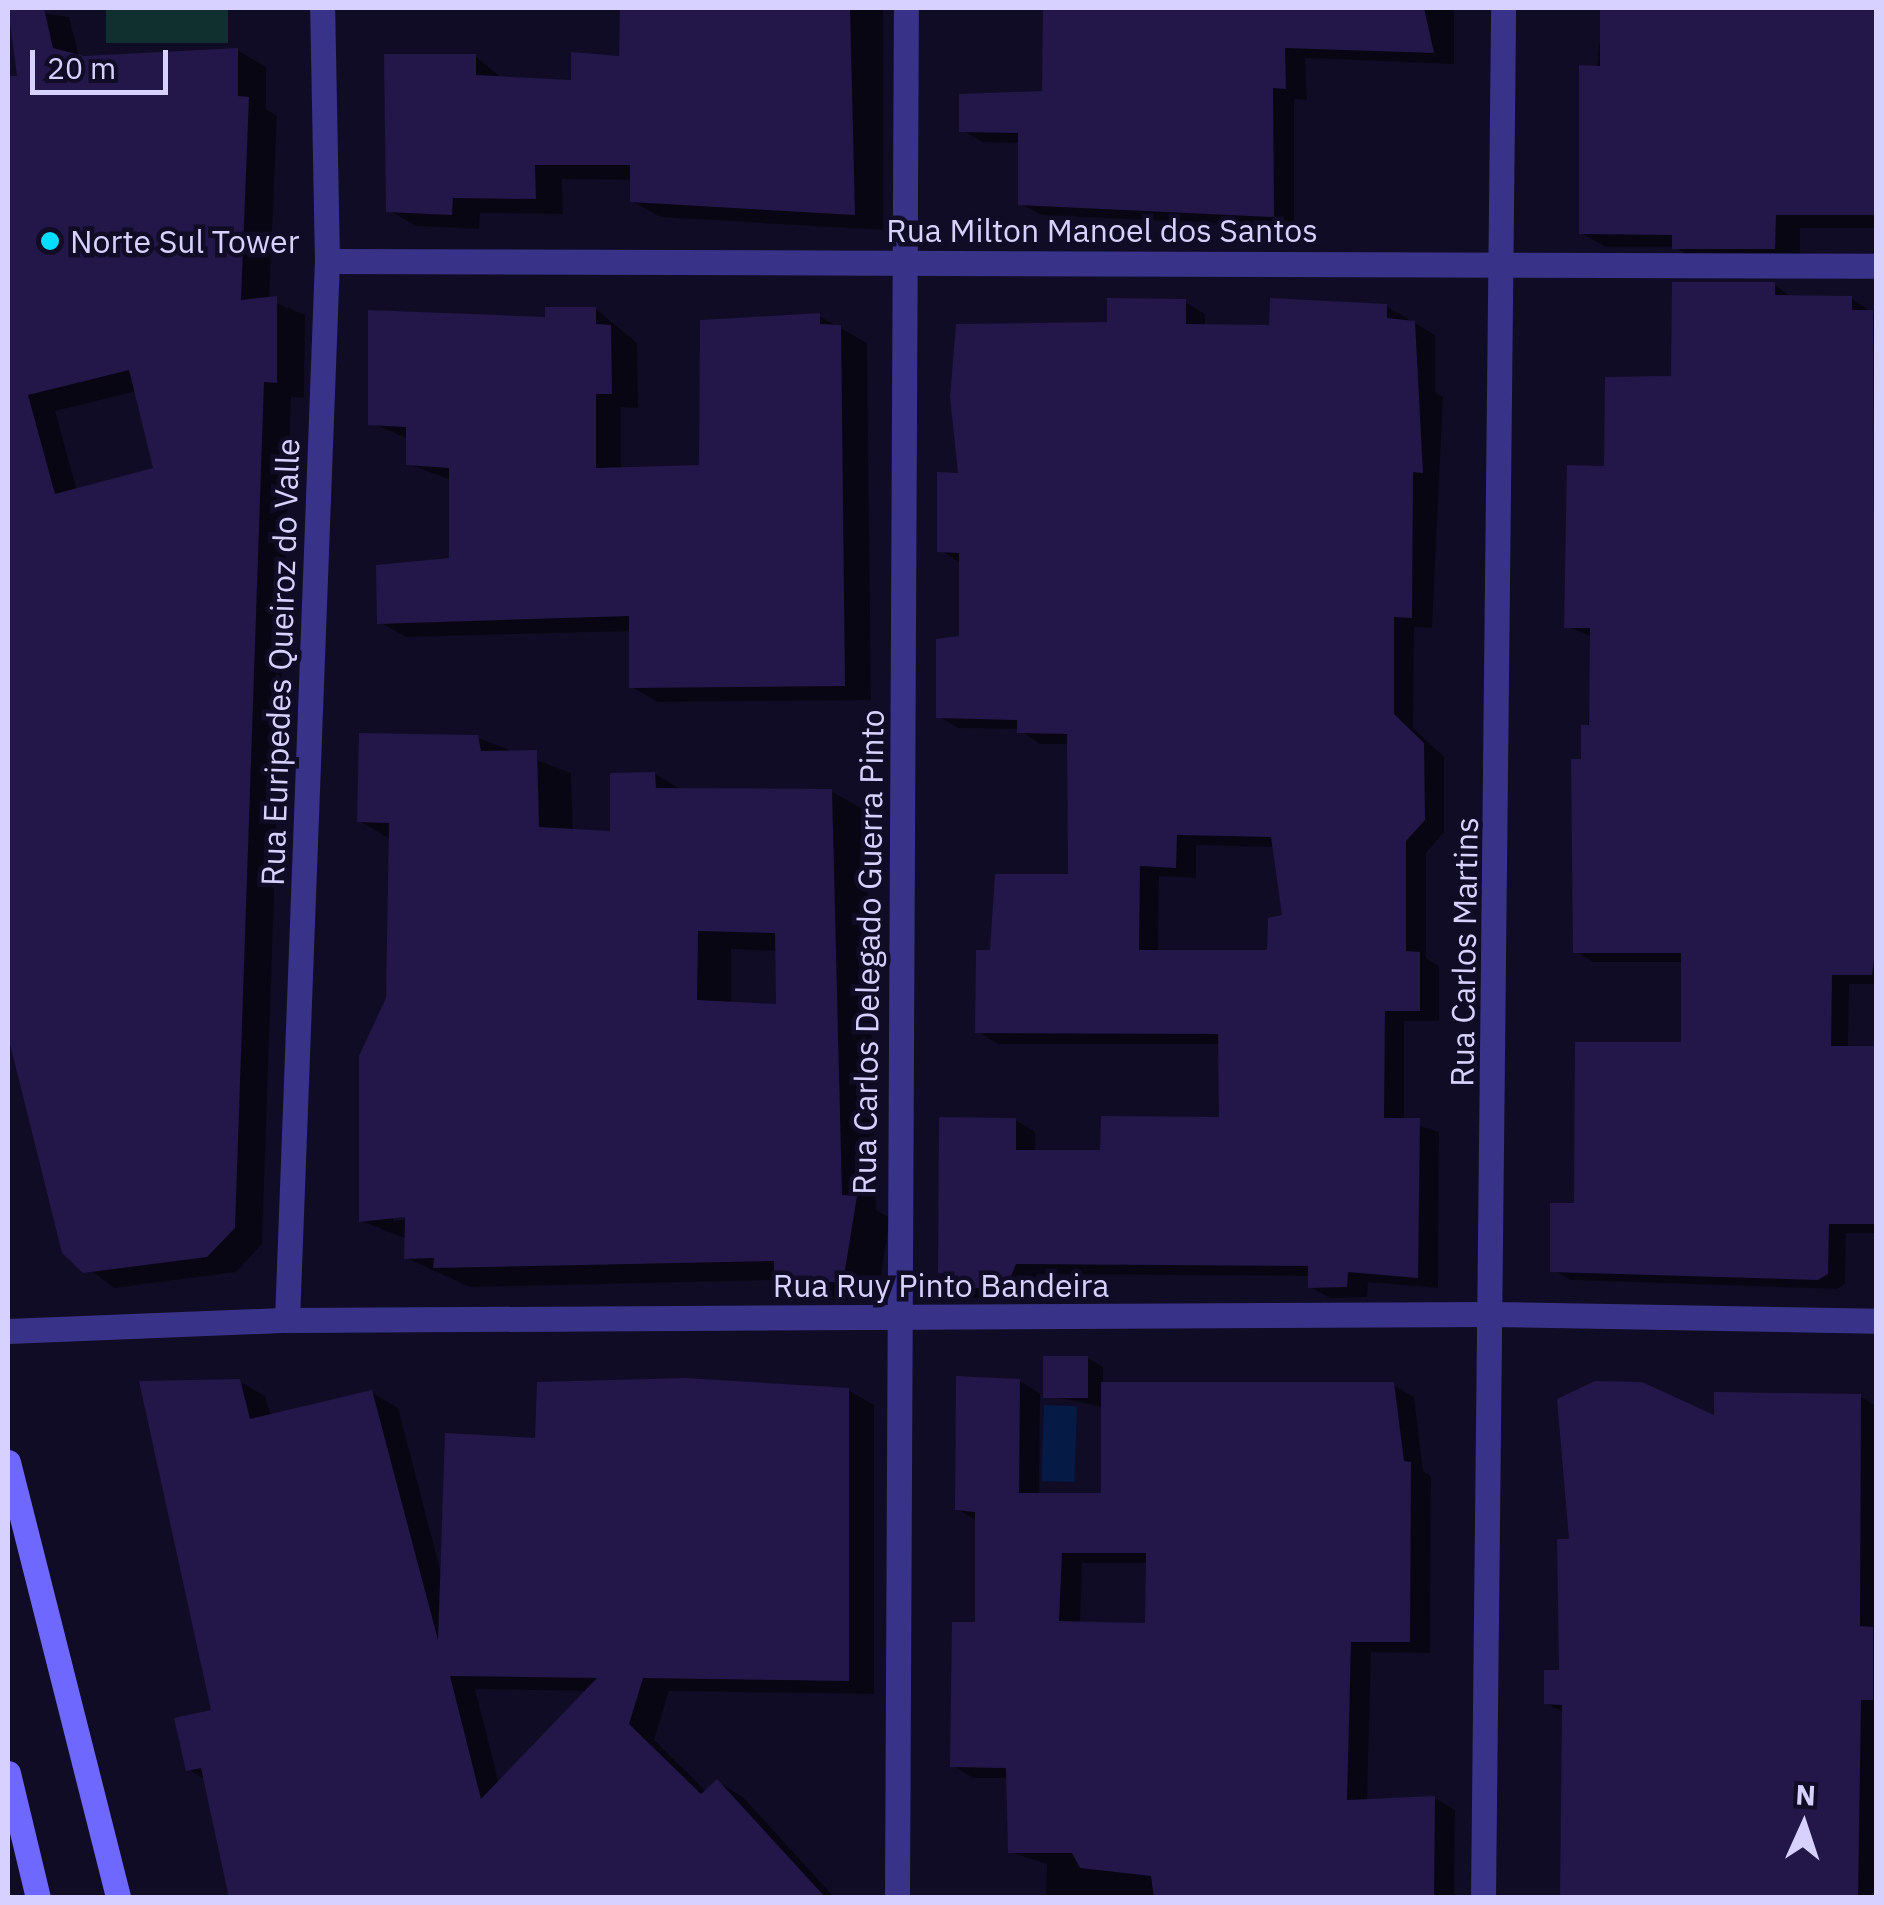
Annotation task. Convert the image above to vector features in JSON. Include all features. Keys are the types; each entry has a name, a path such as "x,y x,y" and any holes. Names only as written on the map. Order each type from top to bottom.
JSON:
{"main road":[{"path":"8,1462 118,1898"},
{"path":"8,1773 38,1898"}],"street":[{"name":"Rua Euripedes Queiroz do Valle","path":"287,1320 328,260 322,8"},
{"name":"Rua Carlos Delegado Guerra Pinto","path":"896,1898 895,1318 906,8"},
{"name":"Rua Carlos Martins","path":"1483,1898 1507,266 1503,8"},
{"name":"Rua Milton Manoel dos Santos","path":"328,260 1876,266"},
{"name":"Rua Ruy Pinto Bandeira","path":"8,1331 20,1323 287,1320 1492,1314 1876,1321"}],"green space":[{"path":"106,8 228,8 228,43 106,43"}],"water":[{"path":"1044,1405 1077,1406 1074,1482 1041,1481"}],"building":[{"path":"8,8 44,8 53,48 84,56 238,48 238,96 249,97 241,300 277,296 277,383 264,382 235,1228 207,1257 83,1273 62,1253 8,1036 8,76 17,76","holes":["129,370 153,468 55,494 28,395"]},
{"path":"620,8 850,8 855,215 630,202 630,165 535,165 536,199 453,198 452,215 386,212 384,54 476,54 476,75 571,80 571,52 619,56"},
{"path":"1043,8 1424,8 1434,53 1285,48 1286,89 1273,88 1274,217 1018,205 1018,133 959,132 959,94 1042,91"},
{"path":"1600,8 1874,8 1876,215 1776,215 1775,249 1672,249 1672,235 1579,234 1579,65 1600,66"},
{"path":"1672,282 1775,282 1775,295 1852,296 1852,310 1873,310 1876,942 1872,975 1832,975 1831,1046 1876,1046 1876,1224 1829,1224 1828,1274 1818,1280 1550,1272 1550,1203 1574,1203 1575,1042 1681,1042 1681,953 1573,953 1571,759 1581,759 1581,725 1589,725 1590,628 1564,628 1567,465 1604,466 1605,377 1671,376"},
{"path":"1107,298 1186,299 1186,324 1269,325 1270,298 1387,304 1387,318 1415,321 1423,473 1413,472 1412,618 1394,617 1394,714 1424,743 1425,820 1406,841 1406,951 1420,952 1420,1011 1385,1011 1384,1118 1420,1118 1418,1278 1348,1272 1347,1287 1308,1288 1308,1266 1016,1264 1006,1288 950,1288 950,1274 938,1273 939,1117 1016,1118 1016,1150 1100,1150 1101,1116 1219,1117 1218,1034 975,1033 976,950 990,950 995,874 1068,874 1067,734 1017,733 1017,720 936,718 936,639 959,636 959,553 937,552 937,472 958,473 950,397 956,324 1107,322","holes":["1177,835 1271,837 1282,915 1268,918 1267,950 1139,950 1140,866 1176,868"]},
{"path":"545,307 596,307 596,324 611,325 612,394 596,394 596,468 699,465 700,320 820,313 820,324 841,325 845,686 629,688 629,616 377,624 376,565 449,558 449,468 406,465 406,427 368,425 368,310 545,317"},
{"path":"359,733 478,735 481,751 537,750 539,827 610,831 610,773 655,772 656,788 832,789 842,1195 857,1196 843,1282 774,1282 774,1261 433,1268 434,1258 404,1259 405,1217 359,1222 359,1056 386,998 389,823 357,822","holes":["698,931 775,933 776,1004 697,1000"]},
{"path":"1043,1356 1088,1356 1088,1398 1043,1398"},
{"path":"956,1376 1020,1379 1019,1493 1101,1493 1101,1382 1394,1382 1404,1461 1411,1462 1410,1642 1351,1642 1347,1800 1435,1796 1434,1898 1154,1898 1151,1876 1080,1868 1072,1853 1008,1853 1006,1768 950,1767 952,1622 975,1622 975,1512 955,1510","holes":["1062,1553 1146,1553 1145,1623 1059,1621"]},
{"path":"686,1378 849,1388 849,1681 643,1678 629,1724 701,1794 717,1779 826,1898 229,1898 201,1768 186,1771 174,1718 211,1710 139,1381 240,1379 250,1419 372,1390 438,1640 445,1433 535,1438 537,1382","holes":["450,1676 597,1678 481,1799"]},
{"path":"1595,1381 1642,1382 1714,1415 1714,1392 1861,1394 1860,1626 1873,1627 1873,1700 1861,1700 1858,1898 1560,1898 1562,1705 1544,1704 1544,1670 1559,1670 1557,1539 1569,1539 1557,1399"}],"place":[{"name":"Norte Sul Tower","path":"50,241"}]}
